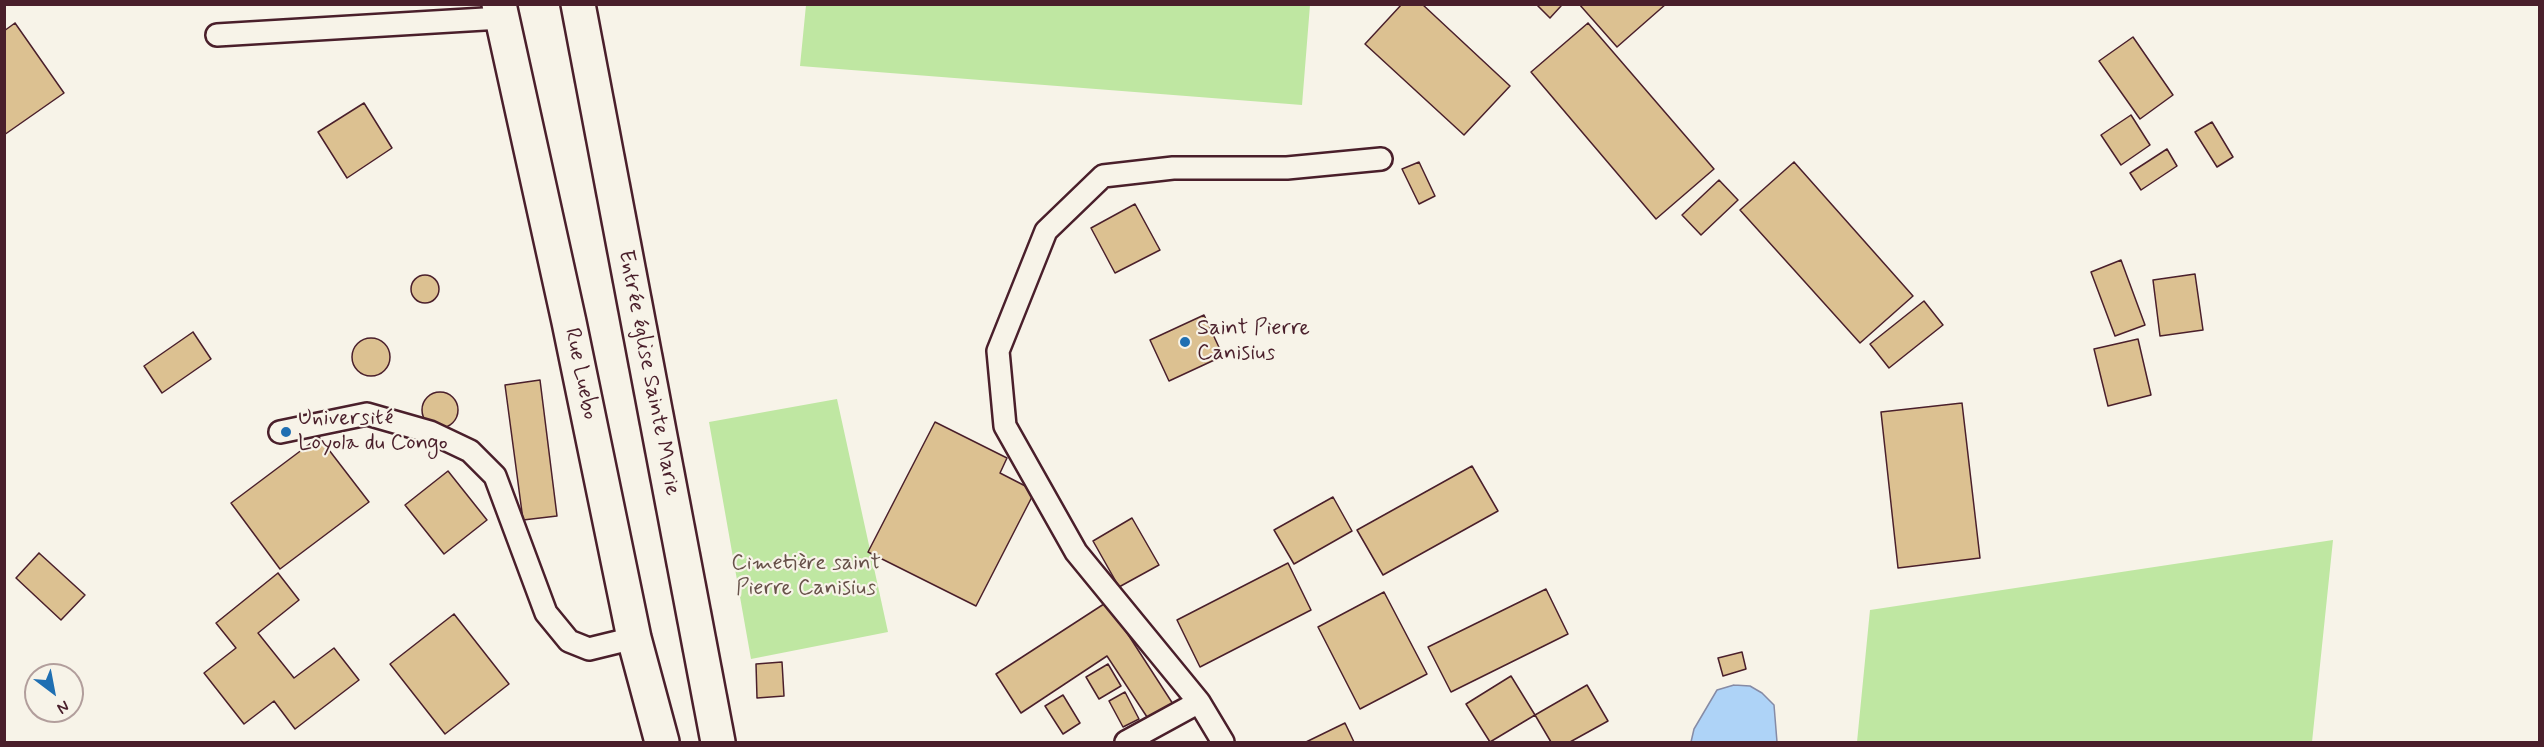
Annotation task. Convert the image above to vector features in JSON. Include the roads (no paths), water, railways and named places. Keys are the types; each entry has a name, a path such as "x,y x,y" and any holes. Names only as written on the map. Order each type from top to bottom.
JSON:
{"street":[{"name":"Entrée église Sainte Marie","path":"578,4 718,742"},
{"name":"Rue Luebo","path":"500,11 570,322 634,638 662,742"}],"lane":[{"path":"217,35 500,11"},
{"path":"1223,742 1199,702 1076,552 1005,426 999,351 1046,231 1103,176 1173,168 1287,168 1381,159"},
{"path":"280,432 367,414 430,432 470,451 495,476 546,613 569,641 589,649 634,638"},
{"path":"1126,742 1199,702"}],"water":[{"path":"1734,685 1750,686 1762,693 1774,705 1777,742 1691,742 1694,729 1717,690"}],"place":[{"name":"Saint Pierre Canisius","path":"1185,342"},
{"name":"Université Loyola du Congo","path":"286,432"}],"park label":[{"name":"Cimetière saint Pierre Canisius","path":"806,576"}]}
